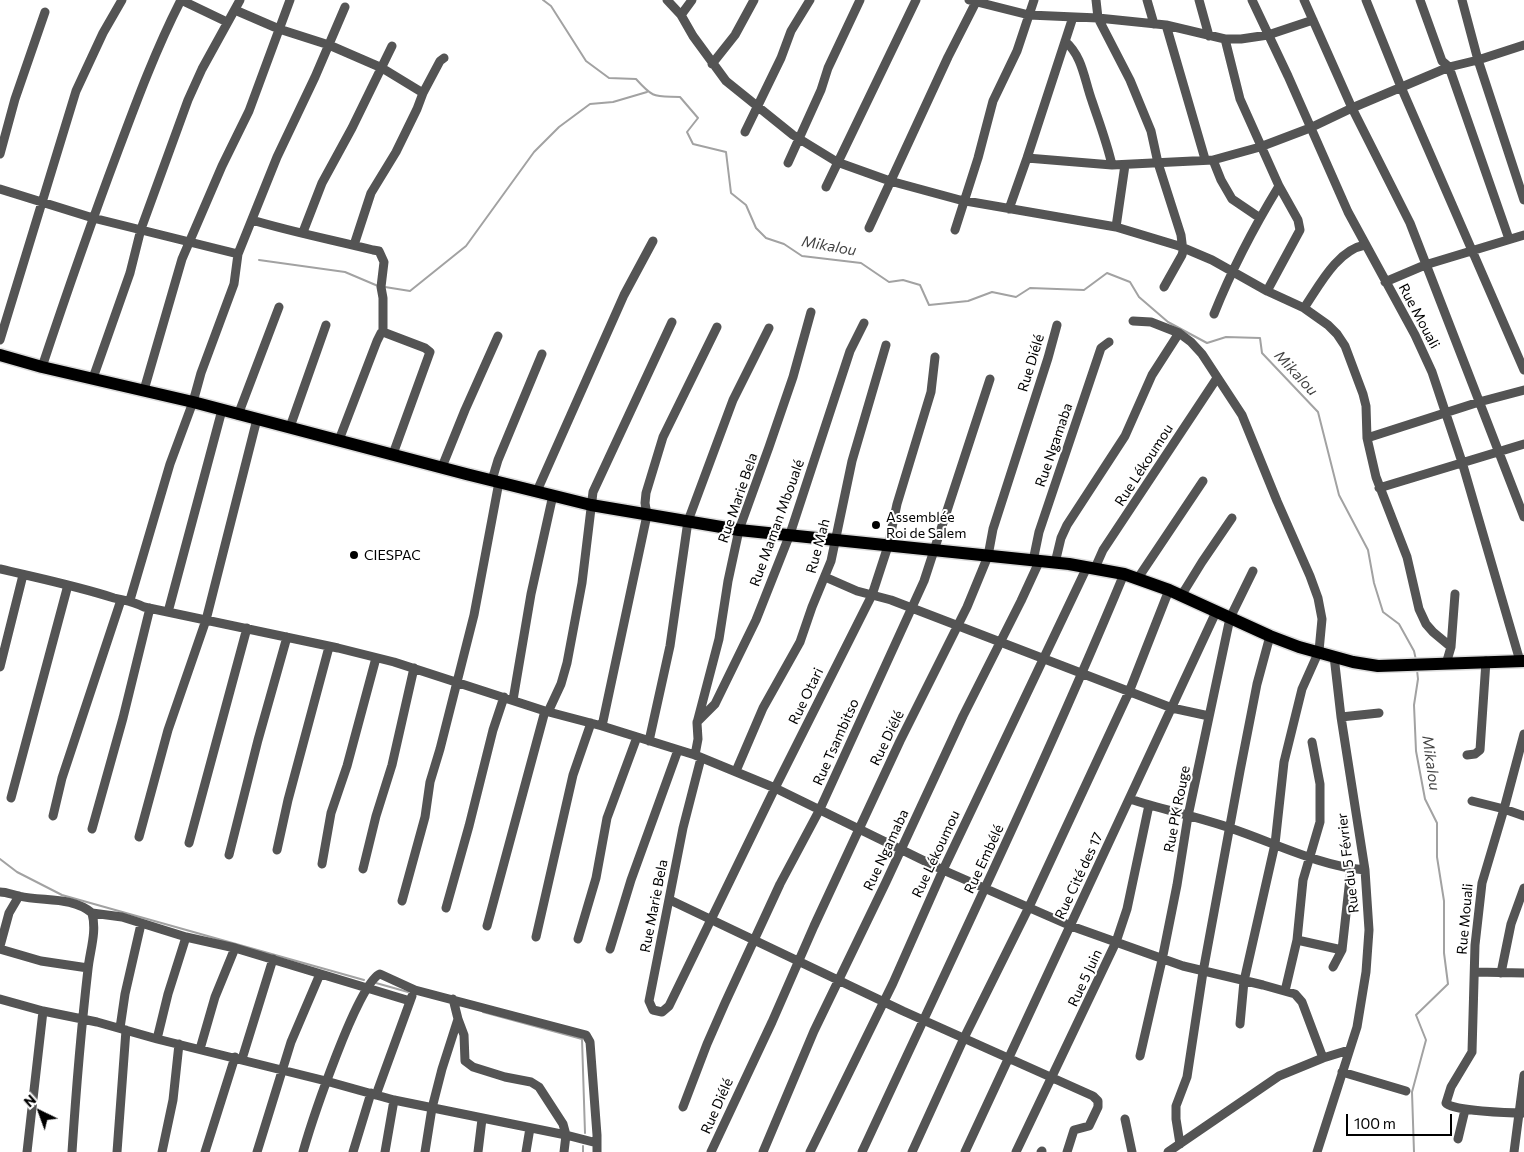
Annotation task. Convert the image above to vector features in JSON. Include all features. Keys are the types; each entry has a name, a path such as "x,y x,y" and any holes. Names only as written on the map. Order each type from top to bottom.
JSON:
{"highway":[{"path":"0,355 42,367 194,402 238,415 591,505 739,530 1091,567 1124,574 1169,590 1270,636 1299,647 1353,662 1378,666 1522,661"}],"street":[{"path":"0,340 76,90 103,33 122,0"},
{"path":"42,367 93,218 162,37 181,0 227,22"},
{"path":"93,378 130,273 141,229 188,100 240,0"},
{"path":"144,390 182,259 249,111 290,0"},
{"path":"667,0 680,14 712,64 726,81 799,139 837,162 890,181 964,201 1116,227 1182,247 1212,260 1267,291 1304,308 1328,325 1345,346 1354,365 1365,400 1367,438 1379,488 1399,532 1423,617 1433,632 1451,647"},
{"path":"680,14 692,0"},
{"path":"712,64 735,35 754,0"},
{"path":"745,132 781,58 791,31 810,0"},
{"path":"788,163 821,90 828,68 860,0"},
{"path":"826,186 916,0"},
{"path":"955,230 978,158 993,101 1017,51 1034,0"},
{"path":"1096,0 1098,18 1130,80 1151,131 1158,163 1181,235 1183,251 1180,261 1164,287"},
{"path":"1147,0 1154,24"},
{"path":"1199,0 1208,36"},
{"name":"Rue Mouali","path":"1252,0 1348,212 1422,347 1462,462 1522,661"},
{"path":"1304,0 1352,108 1410,223 1524,517"},
{"path":"1366,0 1401,87 1524,370"},
{"path":"1420,0 1442,61 1449,67 1509,239"},
{"path":"1462,0 1478,60 1524,200"},
{"path":"869,228 974,1 1029,14 1098,18 1166,25 1225,39 1268,35 1313,20"},
{"path":"52,816 62,778 126,600 170,464 194,402 201,373 234,284 238,254 277,156 329,46 345,7"},
{"path":"235,10 278,29 329,46 382,68 423,93"},
{"path":"0,154 15,99 45,12"},
{"path":"1009,209 1073,17"},
{"path":"1166,25 1209,160 1232,199 1260,218"},
{"path":"1225,39 1240,99 1279,186 1298,220 1300,230 1267,291"},
{"path":"1065,41 1081,63 1112,165"},
{"path":"1027,158 1112,165 1209,160 1260,146 1310,128 1449,67 1524,45"},
{"path":"303,232 322,183 352,128 392,46"},
{"path":"354,246 371,193 396,152 423,93 440,61 444,58"},
{"path":"1116,227 1125,164"},
{"path":"1214,314 1232,271 1279,186"},
{"path":"0,189 93,218 238,254"},
{"path":"252,220 379,252 384,262 382,287 383,332 377,341 339,440"},
{"path":"1385,282 1425,265 1524,235"},
{"path":"537,491 624,295 653,241"},
{"path":"1304,308 1335,264 1351,249 1366,245"},
{"path":"238,415 279,307"},
{"name":"Rue Marie Bela","path":"649,1001 698,757 696,723 718,639 739,530 793,377 811,312"},
{"path":"1132,321 1142,320 1151,322 1179,334 1195,346 1242,415 1316,592 1322,619 1319,651 1302,689 1284,762 1275,844 1244,981 1240,1024"},
{"path":"487,926 547,712 561,684 567,663 582,583 593,492 672,322"},
{"name":"Rue Maman Mboualé","path":"696,723 716,704 756,620 790,534 850,351 864,323"},
{"path":"290,427 326,325"},
{"name":"Rue Diélé","path":"711,1152 900,741 958,626 988,556 993,528 1057,325"},
{"path":"602,726 647,515 646,493 663,437 717,327"},
{"path":"649,741 670,646 688,521 733,400 768,328"},
{"path":"383,332 425,348 430,352 393,454"},
{"path":"1054,563 1067,525 1126,436 1152,375 1179,334"},
{"path":"442,467 498,336"},
{"name":"Rue Ngamaba","path":"763,1152 812,1037 963,716 1000,642 1036,561 1042,525 1102,348 1109,342"},
{"name":"Rue Mah","path":"736,771 763,708 800,642 812,607 832,561 852,461 886,345"},
{"path":"402,901 425,817 430,782 474,615 498,460 542,354"},
{"name":"Rue Otari","path":"649,1001 654,1010 658,1012 662,1012 669,1006 872,594 888,546 899,497 931,392 935,357"},
{"name":"Rue Lékoumou","path":"810,1152 884,1002 943,870 1044,659 1091,567 1217,378"},
{"name":"Rue Tsambitso","path":"684,1107 707,1044 780,884 820,809 924,581 990,379"},
{"path":"1367,438 1479,402 1524,390"},
{"path":"168,612 222,410"},
{"path":"139,837 168,730 206,620 256,419"},
{"path":"1379,488 1524,444"},
{"path":"1138,578 1203,481"},
{"path":"446,908 493,730 508,698 553,495"},
{"path":"1181,596 1232,518"},
{"path":"0,569 126,600 150,608 329,646 414,668 547,712 602,726 678,750 736,771 820,809 943,870 1071,926 1162,960 1295,994 1302,1002 1323,1058"},
{"name":"Rue PK Rouge","path":"1140,1056 1162,960 1188,816 1230,618 1253,571"},
{"name":"Rue Embélé","path":"862,1152 985,889 1082,674 1124,574"},
{"path":"0,667 23,575"},
{"path":"825,577 848,588 912,608 1172,708 1209,716"},
{"path":"11,798 68,585"},
{"path":"912,1152 964,1038 1029,907 1129,692 1169,590"},
{"path":"1446,664 1451,647 1456,594"},
{"path":"92,829 123,718 150,608"},
{"name":"Rue Cité des 17","path":"965,1152 1216,612"},
{"path":"189,843 247,628"},
{"path":"1180,1144 1176,1106 1187,1077 1203,972 1257,684 1270,636"},
{"path":"229,855 258,740 287,637"},
{"path":"277,850 288,800 329,646"},
{"name":"Rue du 5 Février","path":"1317,1152 1357,1027 1366,972 1369,930 1365,870 1341,716 1334,656"},
{"path":"322,864 331,814 348,766 376,658"},
{"path":"1467,755 1475,754 1480,750 1486,661"},
{"path":"363,869 376,816 392,765 414,668"},
{"path":"1341,716 1379,714"},
{"path":"536,938 573,775 591,723"},
{"name":"Rue Mouali","path":"1465,1110 1446,1105 1446,1102 1451,1087 1472,1052 1476,945 1482,883 1524,734"},
{"path":"578,939 596,878 607,818 636,737"},
{"path":"1285,991 1297,940 1303,880 1320,822 1321,808 1318,770 1312,742"},
{"path":"610,949 631,880 678,750"},
{"path":"1130,799 1230,828 1310,857 1350,869 1365,870"},
{"path":"1472,801 1524,816"},
{"name":"Rue 5 Juin","path":"1016,1152 1053,1078 1116,942 1127,909 1149,805"},
{"path":"1333,967 1342,950 1350,869"},
{"path":"1501,973 1508,935 1524,888"},
{"path":"0,892 64,901 85,908 92,913 117,916 186,937 235,948 410,1000"},
{"path":"19,896 10,912 0,947 41,961 88,968"},
{"path":"670,900 884,1002 1093,1096 1099,1104 1089,1126 1076,1128 1067,1152"},
{"path":"72,1152 88,968 93,942 94,921 92,913"},
{"path":"117,1152 125,994 141,924"},
{"path":"157,1039 168,994 186,937"},
{"path":"1297,940 1342,950"},
{"path":"200,1049 216,997 235,948"},
{"path":"205,1152 272,959"},
{"path":"1475,972 1524,973"},
{"path":"257,1152 291,1042 320,974"},
{"path":"0,999 238,1058 326,1081 394,1100 566,1135 597,1147 590,1042 586,1034 415,990 380,974 374,976 367,987 326,1081 303,1152"},
{"path":"352,1152 415,990"},
{"path":"453,999 464,1035 465,1061 473,1068 504,1077 532,1082 539,1087 563,1124 566,1135 564,1152"},
{"path":"26,1152 43,1011"},
{"path":"424,1152 432,1108 442,1069 458,1020"},
{"path":"162,1152 173,1100 179,1044"},
{"path":"1168,1152 1279,1076 1323,1058 1349,1050"},
{"path":"1342,1072 1406,1091"},
{"path":"1514,1152 1522,1113 1524,1075"},
{"path":"385,1152 394,1100"},
{"path":"1458,1139 1465,1110 1522,1113"},
{"path":"478,1152 482,1119"},
{"path":"1125,1119 1132,1152"},
{"path":"526,1152 530,1128"}],"waterway":[{"name":"Mikalou","path":"543,0 551,6 586,61 609,78 636,79 655,95 680,97 698,118 687,132 693,144 726,152 731,193 746,205 756,228 766,238 784,244 802,256 861,263 889,282 903,280 920,285 929,305 968,301 992,292 1016,297 1030,288 1084,290 1107,273 1130,282 1139,297 1168,322 1207,343 1226,337 1260,338 1262,353 1318,412 1339,495 1368,550 1374,583 1383,612 1399,624 1414,651 1416,660"},
{"path":"385,287 410,291 466,246 534,152 559,127 590,104 613,102 647,92"},
{"path":"259,260 345,272 378,286"},
{"name":"Mikalou","path":"1414,1152 1412,1092 1426,1040 1416,1015 1448,984 1444,953 1444,901 1437,857 1437,823 1425,799 1416,751 1414,705 1418,679 1417,670"},
{"path":"0,859 17,872 62,895 364,980"},
{"path":"376,983 408,992"},
{"path":"483,1012 582,1039 585,1133"},
{"path":"583,1146 583,1152"}],"place":[{"name":"Assemblée Roi de Salem","path":"876,525"},
{"name":"CIESPAC","path":"354,555"}]}
